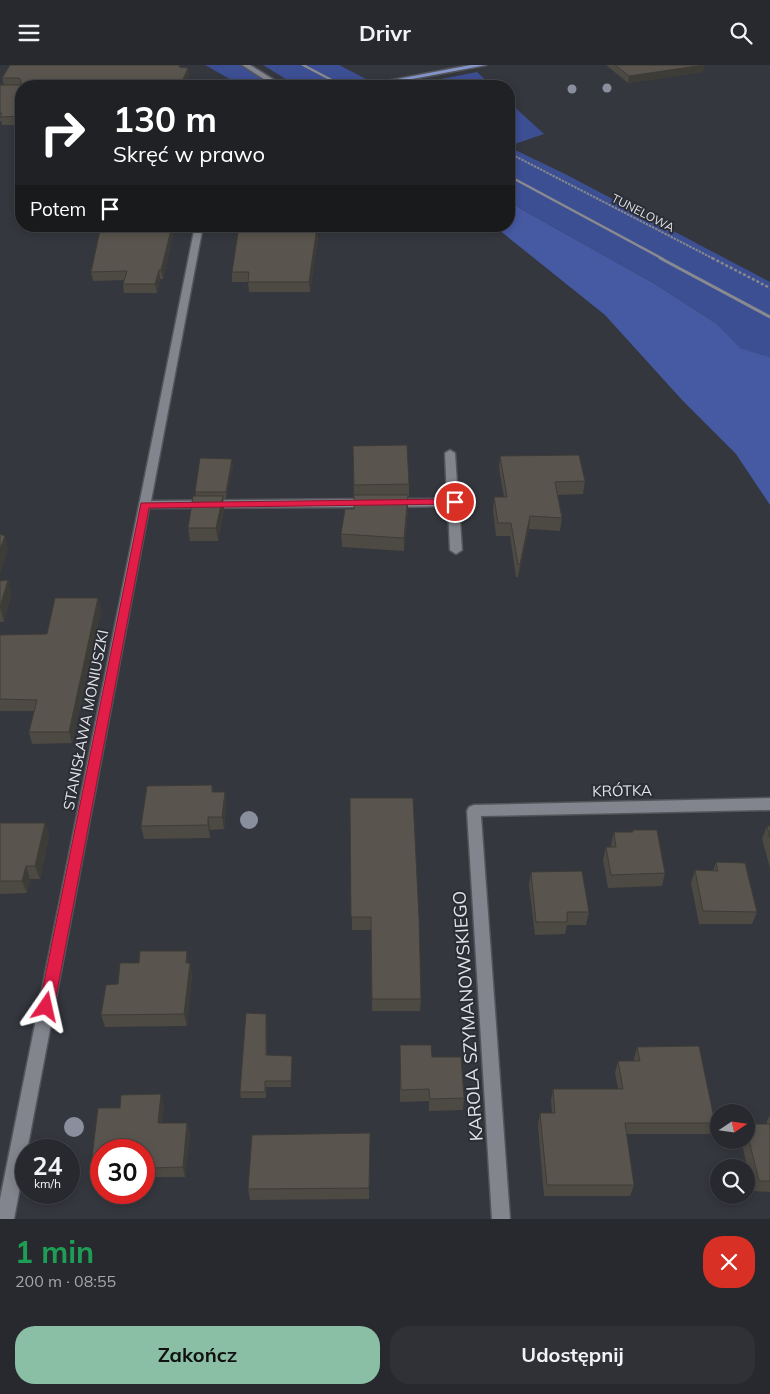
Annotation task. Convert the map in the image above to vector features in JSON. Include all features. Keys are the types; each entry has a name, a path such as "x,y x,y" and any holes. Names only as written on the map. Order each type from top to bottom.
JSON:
{"main road":[{"path":"399,80 483,65"}],"street":[{"path":"245,65 270,80"},
{"name":"STANISŁAWA MONIUSZKI","path":"5,1219 198,232"},
{"path":"450,453 455,502 456,550"},
{"path":"144,505 455,502"},
{"name":"KRÓTKA","path":"474,811 770,804"},
{"name":"KAROLA SZYMANOWSKIEGO","path":"474,811 501,1219"}],"path":[{"name":"TUNELOWA","path":"515,156 770,288"}],"shaded area":[{"path":"205,65 250,65 275,80 231,80"},
{"path":"263,65 339,65 368,80 287,80"},
{"path":"477,72 486,80 436,80"},
{"path":"515,107 544,134 515,144"},
{"path":"515,150 567,175 770,282 770,357 739,348 717,324 655,284 515,204"},
{"path":"515,204 655,284 717,324 740,348 770,357 770,505 736,454 683,401 605,315 501,232 515,232"}],"building":[{"path":"10,65 180,65 179,67 188,68 183,80 21,80 19,78 2,78"},
{"path":"615,65 704,65 629,76"},
{"path":"0,85 15,85 15,116 0,117 2,113 0,113"},
{"path":"100,232 170,232 161,270 159,270 155,284 123,284 127,271 91,272"},
{"path":"238,232 316,232 309,282 248,282 249,272 232,272"},
{"path":"407,445 409,484 354,485 353,446"},
{"path":"579,455 585,481 555,482 562,518 530,516 520,564 518,564 511,523 498,523 494,497 507,497 500,456"},
{"path":"200,458 232,459 226,492 195,492"},
{"path":"354,495 408,495 404,538 341,534 345,509 354,509"},
{"path":"193,496 223,496 216,528 188,528"},
{"path":"0,534 5,536 0,550"},
{"path":"8,580 0,607 0,581"},
{"path":"55,598 98,598 69,732 29,732 37,700 0,699 0,635 47,634"},
{"path":"212,785 212,792 225,792 222,817 208,817 208,825 141,826 147,786"},
{"path":"350,798 413,798 421,999 372,999 371,917 351,917"},
{"path":"0,823 45,823 35,866 26,866 22,881 0,881"},
{"path":"767,826 770,826 770,838"},
{"path":"633,830 657,830 665,873 611,875 606,847 616,847 614,832 633,832"},
{"path":"716,862 745,863 757,912 703,911 695,870 718,871"},
{"path":"582,871 589,912 567,912 567,922 536,922 531,872"},
{"path":"140,951 187,951 186,963 190,963 184,1014 101,1015 106,985 118,984 120,963 139,963"},
{"path":"246,1013 266,1014 266,1055 292,1056 291,1081 265,1081 265,1092 240,1092"},
{"path":"400,1045 431,1045 432,1057 461,1057 464,1098 430,1099 429,1089 401,1090"},
{"path":"699,1046 711,1104 710,1123 625,1123 634,1185 547,1185 540,1113 555,1113 553,1089 623,1089 618,1061 640,1061 637,1047"},
{"path":"161,1094 158,1123 187,1123 183,1167 155,1168 155,1139 94,1139 98,1108 120,1108 121,1095"},
{"path":"755,1124 770,1124 770,1181 759,1181 751,1149 755,1149"},
{"path":"370,1133 369,1188 248,1189 252,1135"}],"railway":[{"path":"303,65 332,80"},
{"path":"515,179 663,259"},
{"path":"660,258 770,317"}],"route":[{"path":"46,1007 144,505 455,502"}]}
